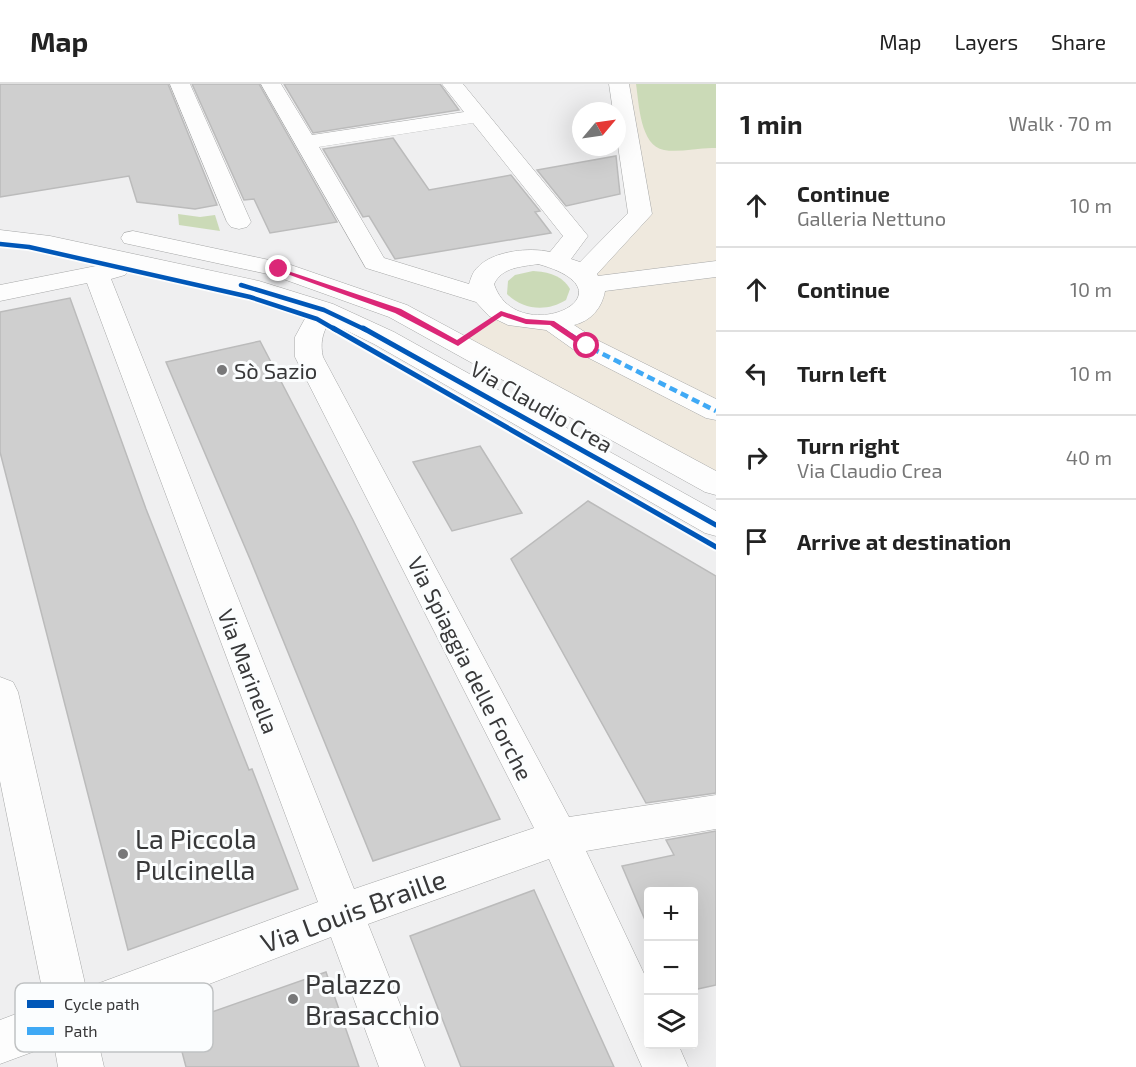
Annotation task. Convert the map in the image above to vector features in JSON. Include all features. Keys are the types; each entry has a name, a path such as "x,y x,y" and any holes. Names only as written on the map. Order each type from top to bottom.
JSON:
{"street":[{"path":"180,84 239,222"},
{"path":"271,84 375,263 492,305 526,321 551,322 570,319 584,311 592,296 586,280 569,266 538,257 520,258 493,267 485,273 480,284 492,305"},
{"path":"452,84 576,236 556,261"},
{"path":"586,280 640,214 619,84"},
{"path":"305,143 478,116"},
{"name":"Via Claudio Crea","path":"0,220 104,231 279,269 398,311 716,484"},
{"name":"Via Claudio Crea","path":"0,237 50,243 259,289 324,310 394,343 716,525"},
{"path":"0,293 148,264"},
{"path":"586,280 716,269"},
{"name":"Via Marinella","path":"96,274 402,1067"},
{"path":"458,343 492,305"},
{"name":"Via Spiaggia delle Forche","path":"324,310 308,335 306,346 309,357 559,837 644,1021"},
{"path":"551,322 587,346 716,411"},
{"path":"0,692 63,983"},
{"name":"Via Louis Braille","path":"154,983 559,837 716,812"},
{"name":"Via Louis Braille","path":"0,1042 15,1036"},
{"path":"657,1049 665,1067"},
{"path":"78,1052 81,1067"}],"shaded area":[{"path":"619,84 716,84 716,484 458,343 501,314 526,321 584,311 583,274 640,214 626,127 626,102 622,102"}],"green space":[{"path":"636,84 716,84 716,148 670,151 656,147 650,141 642,123"},
{"path":"178,214 200,217 215,215 220,231 179,225"},
{"path":"533,271 549,273 563,280 570,289 566,300 559,304 535,308 520,303 507,294 508,281 515,275"}],"building":[{"path":"0,84 168,84 217,205 195,209 137,202 129,176 0,197"},
{"path":"192,84 259,84 337,222 270,233 254,199 244,200"},
{"path":"284,84 440,84 459,110 313,133"},
{"path":"393,138 429,190 511,175 540,211 535,212 551,233 395,259 369,216 363,217 323,149"},
{"path":"616,156 620,194 566,206 537,170"},
{"path":"70,298 146,509 249,770 252,769 298,889 128,950 0,452 0,312"},
{"path":"260,341 353,520 500,819 373,861 250,559 166,362"},
{"path":"480,446 522,513 452,531 413,462"},
{"path":"588,501 716,576 716,793 646,803 511,559"},
{"path":"716,831 716,985 698,989 698,887 644,887 644,918 622,866 674,855 666,840"},
{"path":"534,890 614,1067 461,1067 410,936"},
{"name":"Palazzo Brasacchio","path":"326,972 359,1067 186,1067 182,1052 213,1052 213,1012"}],"marked path":[{"path":"551,322 587,346 716,411"}],"cycle path":[{"path":"0,244 29,247 250,297 317,319 716,547"},
{"path":"241,285 324,310 384,338 716,525"}],"place":[{"name":"Sò Sazio","path":"222,370"},
{"name":"La Piccola Pulcinella","path":"123,854"},
{"name":"Palazzo Brasacchio","path":"293,999"}],"route":[{"path":"279,269 398,311 458,343 501,314 526,321 551,322 587,346"}]}
